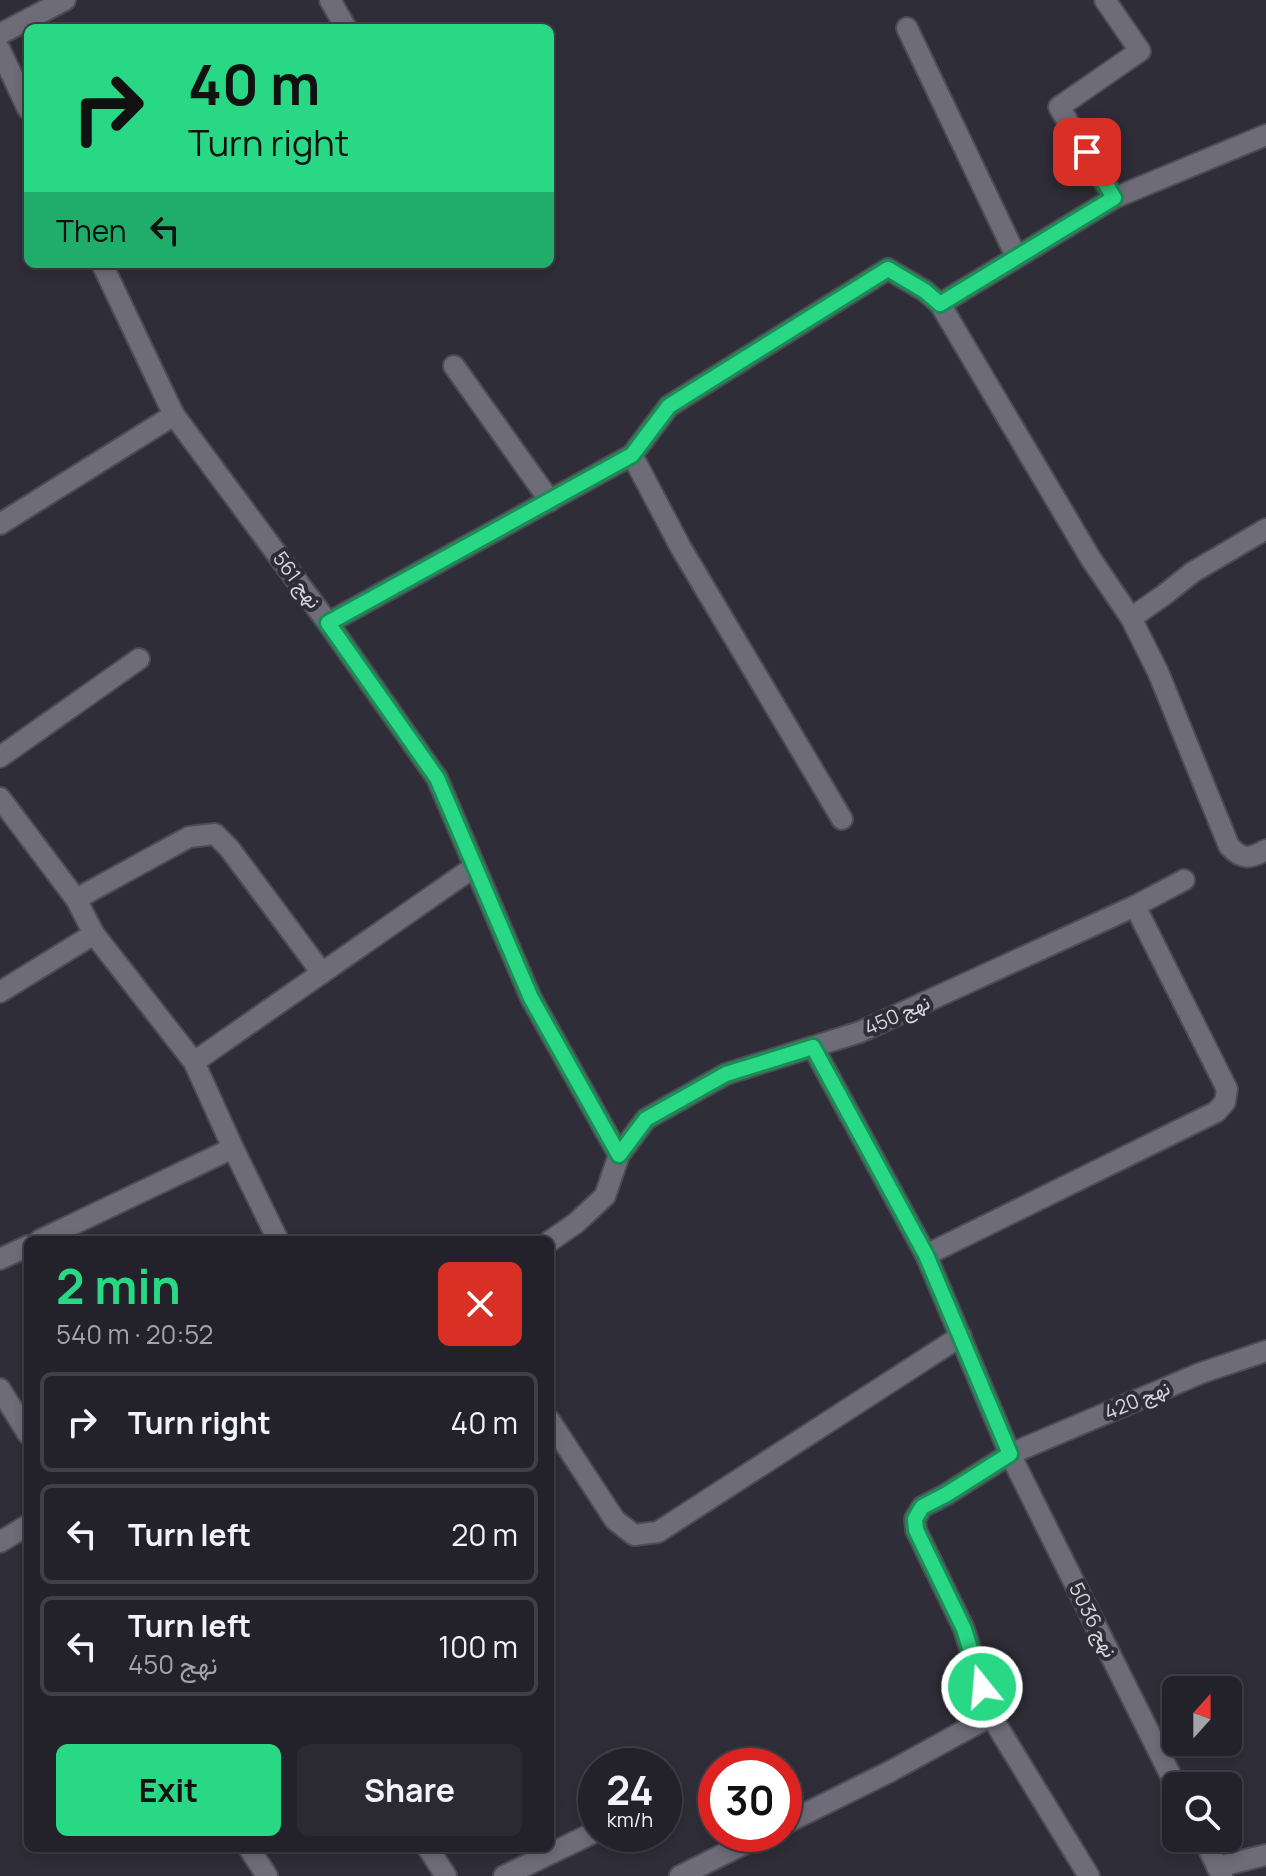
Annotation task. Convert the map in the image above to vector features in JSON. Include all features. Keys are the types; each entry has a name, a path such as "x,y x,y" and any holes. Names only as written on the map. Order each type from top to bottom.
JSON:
{"street":[{"path":"0,34 65,0"},
{"path":"330,0 344,24"},
{"path":"1105,0 1140,51 1059,107 1114,198"},
{"path":"907,28 1016,256"},
{"path":"0,50 24,101"},
{"path":"940,304 1114,198 1266,135"},
{"name":"نهج 561","path":"104,268 174,415 328,623 437,778 531,998 619,1155"},
{"path":"328,623 632,455 669,406 888,269 925,291 940,304 1091,559 1131,618 1158,672 1229,846 1237,855 1253,857 1266,850"},
{"path":"454,366 550,501"},
{"path":"0,524 174,415"},
{"path":"632,455 681,548 842,819"},
{"path":"1131,618 1193,572 1266,529"},
{"path":"0,757 139,659"},
{"path":"0,798 76,899 94,934 194,1062 276,1236"},
{"path":"76,899 189,837 215,834 229,848 322,973"},
{"path":"194,1062 474,867"},
{"name":"نهج 450","path":"554,1238 605,1196 619,1155 646,1119 726,1074 860,1032 1135,906 1184,880"},
{"path":"926,1255 1216,1112 1225,1102 1227,1089 1135,906"},
{"path":"0,992 94,934"},
{"name":"نهج 5036","path":"813,1047 926,1255 1010,1454 1169,1772"},
{"path":"48,1236 233,1148"},
{"path":"0,1259 24,1248"},
{"path":"554,1427 615,1520 634,1535 658,1532 961,1336"},
{"name":"نهج 420","path":"991,1716 964,1629 916,1530 915,1519 922,1507 1010,1454 1201,1373 1266,1351"},
{"path":"0,1389 24,1428"},
{"path":"0,1542 24,1527"},
{"path":"802,1815 991,1716 1089,1876"},
{"path":"554,1852 578,1840"},
{"path":"252,1852 267,1876"},
{"path":"431,1852 446,1876"},
{"path":"504,1876 554,1852"},
{"path":"680,1876 728,1852"},
{"path":"1210,1852 1220,1872 1266,1855"}],"route":[{"path":"982,1687 964,1629 916,1530 915,1519 922,1507 1010,1454 926,1255 813,1047 726,1074 646,1119 619,1155 531,998 437,778 328,623 632,455 669,406 888,269 925,291 940,304 1114,198 1087,152"}]}
